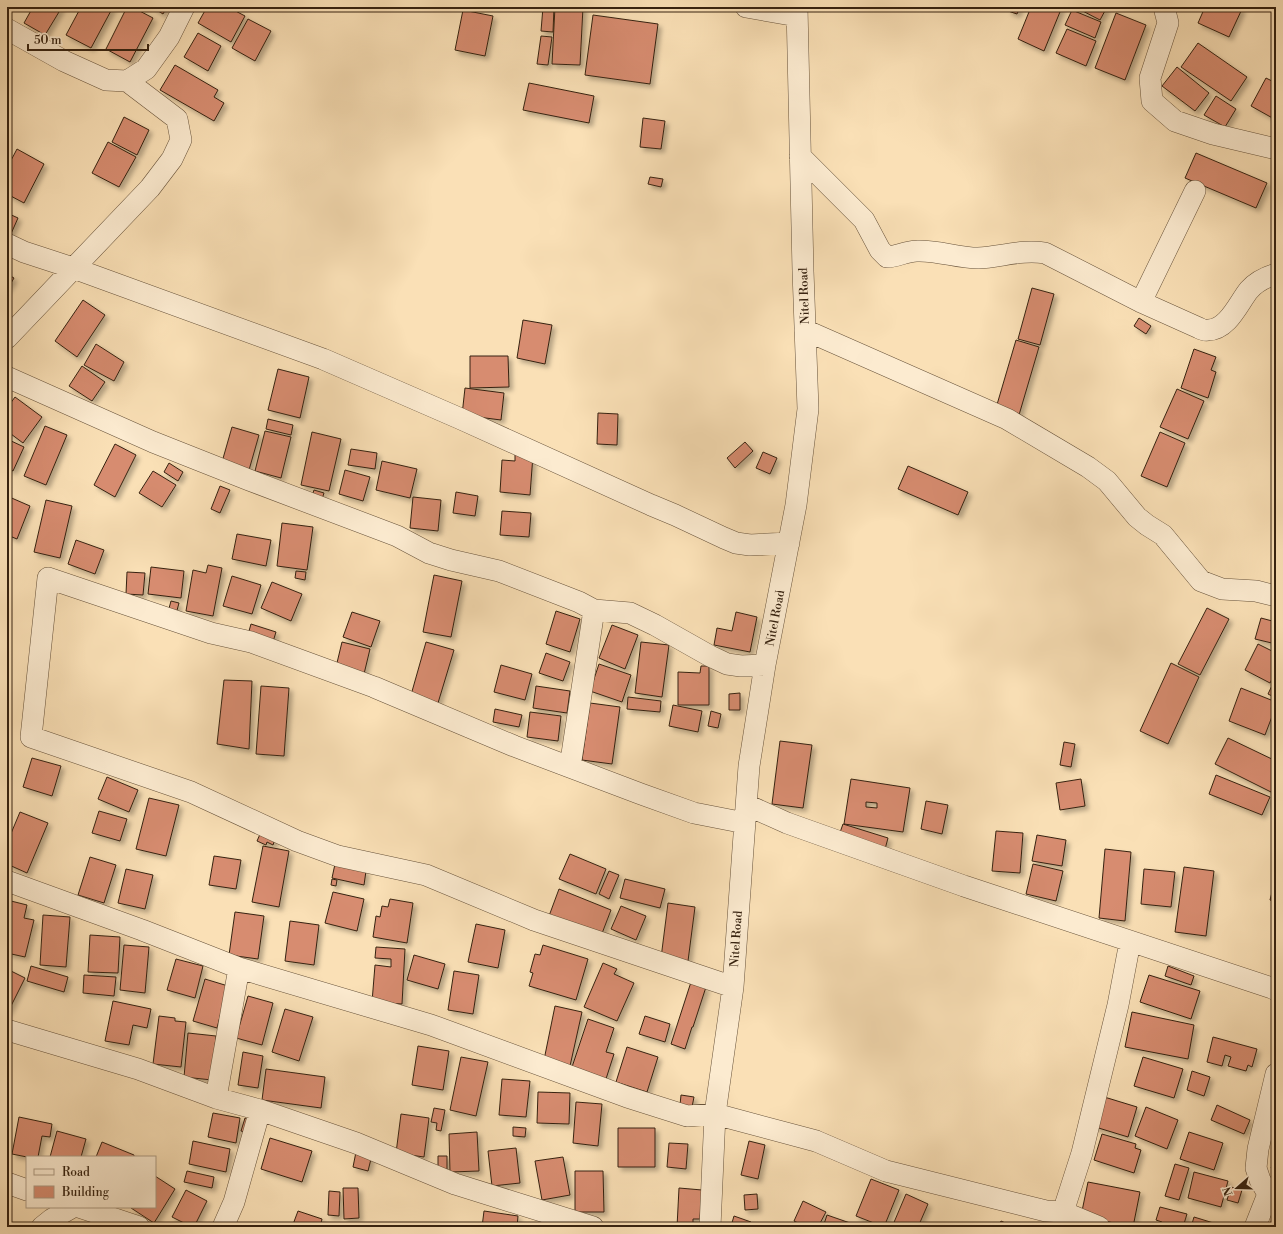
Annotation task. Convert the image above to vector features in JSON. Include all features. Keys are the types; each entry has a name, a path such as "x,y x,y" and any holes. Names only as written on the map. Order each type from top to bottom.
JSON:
{"street":[{"path":"127,82 146,69 169,37 184,7"},
{"path":"746,7 797,12"},
{"name":"Nitel Road","path":"712,1226 715,1114 732,987 749,766 765,665 796,505 808,409 797,12"},
{"path":"1170,12 1150,78 1152,101 1175,122 1213,134 1276,149"},
{"path":"7,29 64,61 106,80 127,82 177,119 181,140 172,159 150,188 7,338"},
{"path":"800,156 864,220 880,250 887,257 917,251 978,258 1035,251 1045,253 1141,302 1199,328 1208,330 1217,328 1231,318 1250,289 1261,280 1276,274"},
{"path":"1141,302 1195,191"},
{"path":"7,244 24,252 73,268 323,359 461,419 651,505 675,514 736,543 750,545 789,543"},
{"path":"805,330 1007,419 1088,467 1107,481 1137,517 1163,535 1201,581 1222,589 1256,591 1276,596"},
{"path":"7,377 153,442 397,536 429,553 451,560 499,571 579,602 594,610 630,614 655,625 710,656 728,664 741,666 765,665"},
{"path":"732,987 534,920 426,875 338,856 297,841 191,792 31,737 48,578 210,634 251,642 374,687 514,746 694,812 746,814 787,823 964,886 1276,990"},
{"path":"570,767 594,610"},
{"path":"7,881 142,930 239,968 431,1024 627,1097 687,1116 715,1114 816,1141 886,1171 1046,1211 1063,1212 1099,1227"},
{"path":"1063,1212 1082,1153 1118,1004 1130,942"},
{"path":"216,1098 239,968"},
{"path":"7,1030 138,1069 216,1098 260,1110 356,1143 455,1184 593,1227"},
{"path":"1255,1227 1272,1197 1260,1180 1256,1168 1258,1149 1276,1074"},
{"path":"223,1227 234,1202 260,1110"},
{"path":"7,1183 26,1190"},
{"path":"42,1227 52,1219 71,1208"},
{"path":"82,1208 139,1227"}],"building":[{"path":"33,7 62,7 45,35 24,23"},
{"path":"81,7 113,7 91,48 66,35"},
{"path":"127,7 132,7 153,18 130,62 106,49"},
{"path":"152,7 167,7 163,14"},
{"path":"207,7 228,7 245,16 231,42 198,23"},
{"path":"543,7 554,7 553,32 541,31"},
{"path":"555,7 583,7 580,65 552,64"},
{"path":"1010,7 1020,7 1017,14 1008,11"},
{"path":"1031,7 1062,7 1044,51 1018,39"},
{"path":"1075,7 1107,7 1100,20"},
{"path":"1205,7 1237,7 1242,9 1229,37 1198,23"},
{"path":"463,10 493,16 485,56 455,50"},
{"path":"1072,10 1101,22 1095,38 1065,25"},
{"path":"1116,13 1146,25 1125,80 1095,68"},
{"path":"593,15 658,24 650,84 585,75"},
{"path":"248,19 271,31 255,61 232,48"},
{"path":"1067,29 1096,41 1086,66 1056,53"},
{"path":"198,33 221,46 208,71 184,57"},
{"path":"541,36 552,37 548,65 537,64"},
{"path":"1198,43 1247,77 1231,101 1181,67"},
{"path":"175,65 218,90 214,97 224,103 214,121 160,90"},
{"path":"1177,67 1209,93 1195,111 1162,86"},
{"path":"1266,78 1276,83 1276,120 1251,106"},
{"path":"529,83 594,96 589,123 523,110"},
{"path":"1216,96 1236,109 1225,127 1204,115"},
{"path":"124,117 149,130 137,155 112,142"},
{"path":"643,118 665,121 661,149 640,147"},
{"path":"108,142 136,157 119,187 92,173"},
{"path":"17,149 44,164 24,203 7,194 7,168"},
{"path":"1196,153 1267,183 1256,208 1185,178"},
{"path":"650,177 663,179 661,187 648,184"},
{"path":"7,213 18,218 10,236 7,234"},
{"path":"7,274 14,278 7,290"},
{"path":"1032,288 1054,294 1040,345 1018,339"},
{"path":"83,300 105,315 77,357 55,341"},
{"path":"1139,318 1151,326 1146,334 1134,326"},
{"path":"523,320 552,325 545,364 517,358"},
{"path":"1016,340 1039,347 1019,415 996,408"},
{"path":"96,344 124,362 114,381 84,365"},
{"path":"1194,349 1216,357 1211,370 1216,372 1208,398 1181,388"},
{"path":"470,356 508,356 509,387 470,388"},
{"path":"82,366 105,382 92,401 69,386"},
{"path":"278,369 309,377 300,418 268,410"},
{"path":"465,388 504,393 501,420 462,415"},
{"path":"1177,389 1204,401 1188,439 1160,427"},
{"path":"15,397 42,417 23,443 7,431 7,408"},
{"path":"598,413 618,414 617,445 597,444"},
{"path":"268,419 293,425 291,435 266,429"},
{"path":"45,426 67,435 46,485 24,476"},
{"path":"232,427 259,435 249,470 222,462"},
{"path":"265,431 291,437 281,478 255,471"},
{"path":"312,432 341,439 329,491 301,485"},
{"path":"1160,432 1185,443 1167,487 1141,476"},
{"path":"7,439 24,447 13,471 7,468"},
{"path":"745,442 753,451 735,468 727,458"},
{"path":"115,444 136,455 115,497 94,485"},
{"path":"351,449 377,453 375,469 348,465"},
{"path":"763,452 777,458 770,474 756,468"},
{"path":"515,454 533,455 530,495 500,492 502,460 515,461"},
{"path":"382,461 417,469 410,498 376,490"},
{"path":"169,463 183,472 178,481 164,472"},
{"path":"908,466 968,492 958,515 898,489"},
{"path":"345,470 370,477 363,501 339,494"},
{"path":"153,471 176,485 162,507 139,493"},
{"path":"220,486 230,490 220,513 211,509"},
{"path":"314,490 324,493 321,502 311,499"},
{"path":"456,492 478,496 475,516 453,513"},
{"path":"7,496 30,506 17,539 7,535"},
{"path":"413,497 441,500 438,531 410,528"},
{"path":"46,500 72,506 60,558 34,552"},
{"path":"502,511 531,513 529,537 500,535"},
{"path":"282,523 313,527 307,570 277,566"},
{"path":"237,534 271,540 266,566 232,559"},
{"path":"76,540 104,550 95,574 68,564"},
{"path":"208,565 222,568 213,616 186,611 193,570 206,573"},
{"path":"151,567 184,571 181,598 148,594"},
{"path":"296,571 306,572 305,580 295,578"},
{"path":"127,572 145,573 143,595 126,594"},
{"path":"434,575 462,581 451,637 423,632"},
{"path":"232,576 261,585 252,614 223,606"},
{"path":"272,582 302,594 291,621 261,608"},
{"path":"171,601 179,603 176,614 168,612"},
{"path":"1207,608 1229,619 1200,675 1178,664"},
{"path":"556,611 580,619 570,652 546,644"},
{"path":"352,612 380,621 371,647 343,637"},
{"path":"736,612 757,617 750,652 714,645 717,628 732,631"},
{"path":"1261,618 1276,622 1276,644 1255,639"},
{"path":"251,624 276,632 272,645 247,638"},
{"path":"612,625 638,635 625,669 599,658"},
{"path":"342,642 370,649 364,674 336,667"},
{"path":"426,642 454,650 438,703 411,695"},
{"path":"641,642 669,645 662,697 635,693"},
{"path":"1258,644 1276,653 1276,671 1270,683 1245,670"},
{"path":"546,653 570,662 563,681 539,673"},
{"path":"1171,663 1199,677 1168,744 1140,731"},
{"path":"599,664 631,675 622,702 590,691"},
{"path":"501,665 532,674 525,700 494,692"},
{"path":"701,666 709,666 709,705 678,705 678,672 700,673"},
{"path":"1276,677 1276,698 1268,694"},
{"path":"224,680 252,681 249,749 217,744"},
{"path":"261,686 289,688 284,756 256,754"},
{"path":"536,686 570,691 567,713 533,708"},
{"path":"1241,688 1276,702 1276,706 1265,735 1229,721"},
{"path":"740,693 740,710 729,710 729,694"},
{"path":"628,697 661,701 660,712 627,709"},
{"path":"590,703 620,707 612,764 582,760"},
{"path":"673,705 702,711 698,732 669,726"},
{"path":"495,709 522,715 519,727 493,722"},
{"path":"711,711 721,714 718,728 708,726"},
{"path":"530,712 561,716 558,741 527,737"},
{"path":"1228,738 1276,761 1276,787 1273,793 1215,764"},
{"path":"780,741 812,745 803,808 772,804"},
{"path":"1064,742 1075,744 1071,767 1060,765"},
{"path":"32,758 61,766 52,796 23,787"},
{"path":"1216,775 1270,797 1262,815 1209,794"},
{"path":"107,777 138,790 129,812 98,799"},
{"path":"851,779 910,788 903,832 844,824","holes":["866,802 877,803 877,808 866,807"]},
{"path":"1081,779 1085,806 1060,810 1056,783"},
{"path":"149,798 179,805 166,856 136,849"},
{"path":"926,801 948,805 942,834 921,829"},
{"path":"99,811 127,819 120,841 92,833"},
{"path":"20,812 48,823 27,873 7,864 7,843"},
{"path":"843,824 888,838 884,853 838,838"},
{"path":"996,831 1023,833 1020,873 992,871"},
{"path":"261,832 275,839 273,845 267,842 266,845 257,841"},
{"path":"1037,835 1066,840 1062,866 1032,861"},
{"path":"263,846 289,851 279,907 252,902"},
{"path":"1105,849 1131,852 1125,921 1099,918"},
{"path":"570,854 606,869 596,894 559,879"},
{"path":"214,856 241,860 236,889 209,885"},
{"path":"90,857 116,865 104,903 78,895"},
{"path":"335,864 366,871 364,885 332,878"},
{"path":"1033,864 1063,871 1056,901 1026,894"},
{"path":"1184,867 1214,871 1206,936 1175,932"},
{"path":"126,869 153,875 145,909 118,903"},
{"path":"1144,869 1175,872 1171,907 1141,904"},
{"path":"609,871 619,875 609,899 599,894"},
{"path":"1276,877 1276,902 1270,900"},
{"path":"332,879 337,880 336,886 331,885"},
{"path":"625,879 665,889 660,908 620,898"},
{"path":"559,889 611,910 601,936 549,916"},
{"path":"333,892 364,899 357,931 325,923"},
{"path":"390,899 413,903 407,943 373,937 376,916 380,917 382,906 388,907"},
{"path":"7,900 27,905 24,918 34,920 25,957 7,953"},
{"path":"668,903 695,907 688,961 661,958"},
{"path":"621,906 646,916 636,940 611,929"},
{"path":"235,912 264,916 258,959 229,955"},
{"path":"43,915 70,917 66,967 40,965"},
{"path":"290,921 319,925 314,965 285,961"},
{"path":"476,924 505,930 498,968 468,962"},
{"path":"90,935 120,937 118,973 88,972"},
{"path":"124,945 149,947 145,993 120,990"},
{"path":"543,945 588,959 576,1000 529,986 533,973 530,972 535,954 540,955"},
{"path":"376,947 405,949 402,1004 372,1002 375,965 391,967 391,959 375,958"},
{"path":"414,955 445,964 438,989 407,980"},
{"path":"176,959 203,966 195,998 167,990"},
{"path":"603,963 617,969 614,974 634,983 617,1021 584,1007"},
{"path":"31,966 68,977 64,992 27,981"},
{"path":"1168,966 1194,976 1191,985 1165,976"},
{"path":"7,969 25,978 7,1014"},
{"path":"454,971 479,975 473,1014 448,1010"},
{"path":"84,975 116,977 114,996 83,993"},
{"path":"1149,975 1200,991 1191,1019 1140,1002"},
{"path":"205,979 228,986 217,1028 193,1021"},
{"path":"691,982 706,987 685,1049 671,1044"},
{"path":"248,996 273,1003 262,1045 236,1038"},
{"path":"113,1001 151,1009 147,1028 133,1025 129,1045 105,1041"},
{"path":"555,1006 582,1012 570,1066 544,1060"},
{"path":"285,1009 313,1017 299,1061 272,1052"},
{"path":"1132,1012 1194,1025 1188,1059 1125,1047"},
{"path":"159,1016 175,1018 175,1021 186,1022 181,1067 153,1064"},
{"path":"645,1016 670,1024 665,1042 639,1034"},
{"path":"588,1019 614,1028 606,1052 614,1054 605,1082 571,1070"},
{"path":"188,1033 216,1036 212,1080 184,1077"},
{"path":"1213,1037 1257,1049 1252,1067 1248,1065 1246,1071 1228,1066 1231,1057 1225,1055 1222,1066 1207,1062"},
{"path":"418,1046 449,1051 443,1090 412,1085"},
{"path":"627,1047 658,1057 647,1092 616,1082"},
{"path":"243,1052 263,1056 258,1088 238,1085"},
{"path":"461,1057 488,1062 476,1116 450,1110"},
{"path":"1143,1057 1183,1069 1174,1098 1134,1086"},
{"path":"266,1069 325,1077 321,1108 262,1100"},
{"path":"1192,1071 1210,1077 1204,1096 1187,1090"},
{"path":"502,1079 530,1081 526,1117 499,1115"},
{"path":"538,1092 570,1093 569,1124 537,1123"},
{"path":"681,1095 694,1097 692,1107 680,1105"},
{"path":"1101,1096 1137,1107 1128,1137 1092,1126"},
{"path":"576,1102 602,1104 598,1146 573,1143"},
{"path":"1217,1105 1250,1120 1244,1134 1211,1120"},
{"path":"1146,1107 1178,1120 1167,1149 1135,1136"},
{"path":"434,1108 445,1110 441,1131 436,1130 437,1123 431,1122"},
{"path":"213,1113 240,1118 236,1143 208,1137"},
{"path":"401,1114 429,1118 424,1157 396,1153"},
{"path":"19,1117 52,1124 50,1137 42,1136 38,1156 26,1157 12,1154"},
{"path":"245,1118 252,1121 248,1133 241,1131"},
{"path":"513,1127 526,1128 525,1137 513,1136"},
{"path":"618,1128 655,1128 655,1167 618,1167"},
{"path":"57,1131 86,1139 81,1156 50,1156"},
{"path":"477,1132 479,1171 450,1172 449,1134"},
{"path":"1189,1132 1223,1143 1214,1170 1180,1159"},
{"path":"1102,1134 1136,1144 1135,1148 1141,1150 1134,1173 1094,1160"},
{"path":"270,1138 312,1151 302,1182 261,1169"},
{"path":"193,1141 230,1149 226,1172 189,1164"},
{"path":"749,1141 765,1145 758,1179 741,1175"},
{"path":"102,1142 134,1155 134,1156 96,1156"},
{"path":"669,1143 688,1144 686,1169 667,1167"},
{"path":"516,1148 520,1183 492,1186 488,1151"},
{"path":"356,1152 372,1155 368,1171 353,1167"},
{"path":"438,1156 447,1156 447,1170 438,1170"},
{"path":"563,1157 570,1195 542,1200 535,1161"},
{"path":"1276,1159 1276,1170 1271,1168"},
{"path":"1175,1164 1189,1168 1179,1200 1165,1196"},
{"path":"187,1171 214,1177 212,1188 184,1182"},
{"path":"575,1171 603,1171 604,1212 575,1212"},
{"path":"1194,1172 1228,1181 1221,1207 1188,1198"},
{"path":"156,1177 175,1189 154,1223 131,1208 156,1208"},
{"path":"871,1179 899,1190 884,1227 856,1216"},
{"path":"1088,1182 1140,1192 1133,1227 1081,1216"},
{"path":"1231,1187 1242,1190 1238,1203 1227,1200"},
{"path":"343,1188 358,1188 359,1218 344,1219"},
{"path":"679,1188 702,1190 700,1219 693,1219 693,1224 700,1224 700,1227 677,1227"},
{"path":"186,1190 207,1201 194,1227 172,1217"},
{"path":"329,1191 340,1192 339,1216 328,1215"},
{"path":"757,1194 758,1209 745,1210 744,1195"},
{"path":"906,1194 928,1204 918,1227 892,1227"},
{"path":"803,1201 826,1212 818,1227 801,1227 802,1225 794,1221"},
{"path":"1160,1207 1187,1214 1183,1227 1161,1227 1162,1222 1156,1220"},
{"path":"298,1211 322,1219 320,1227 292,1227"},
{"path":"484,1211 518,1216 517,1227 482,1227"},
{"path":"827,1215 853,1224 852,1227 823,1227"},
{"path":"734,1216 751,1222 749,1227 731,1226"},
{"path":"1194,1217 1220,1225 1219,1227 1191,1227"},
{"path":"1001,1221 1014,1227 998,1227"},
{"path":"859,1223 869,1227 857,1227"}]}
